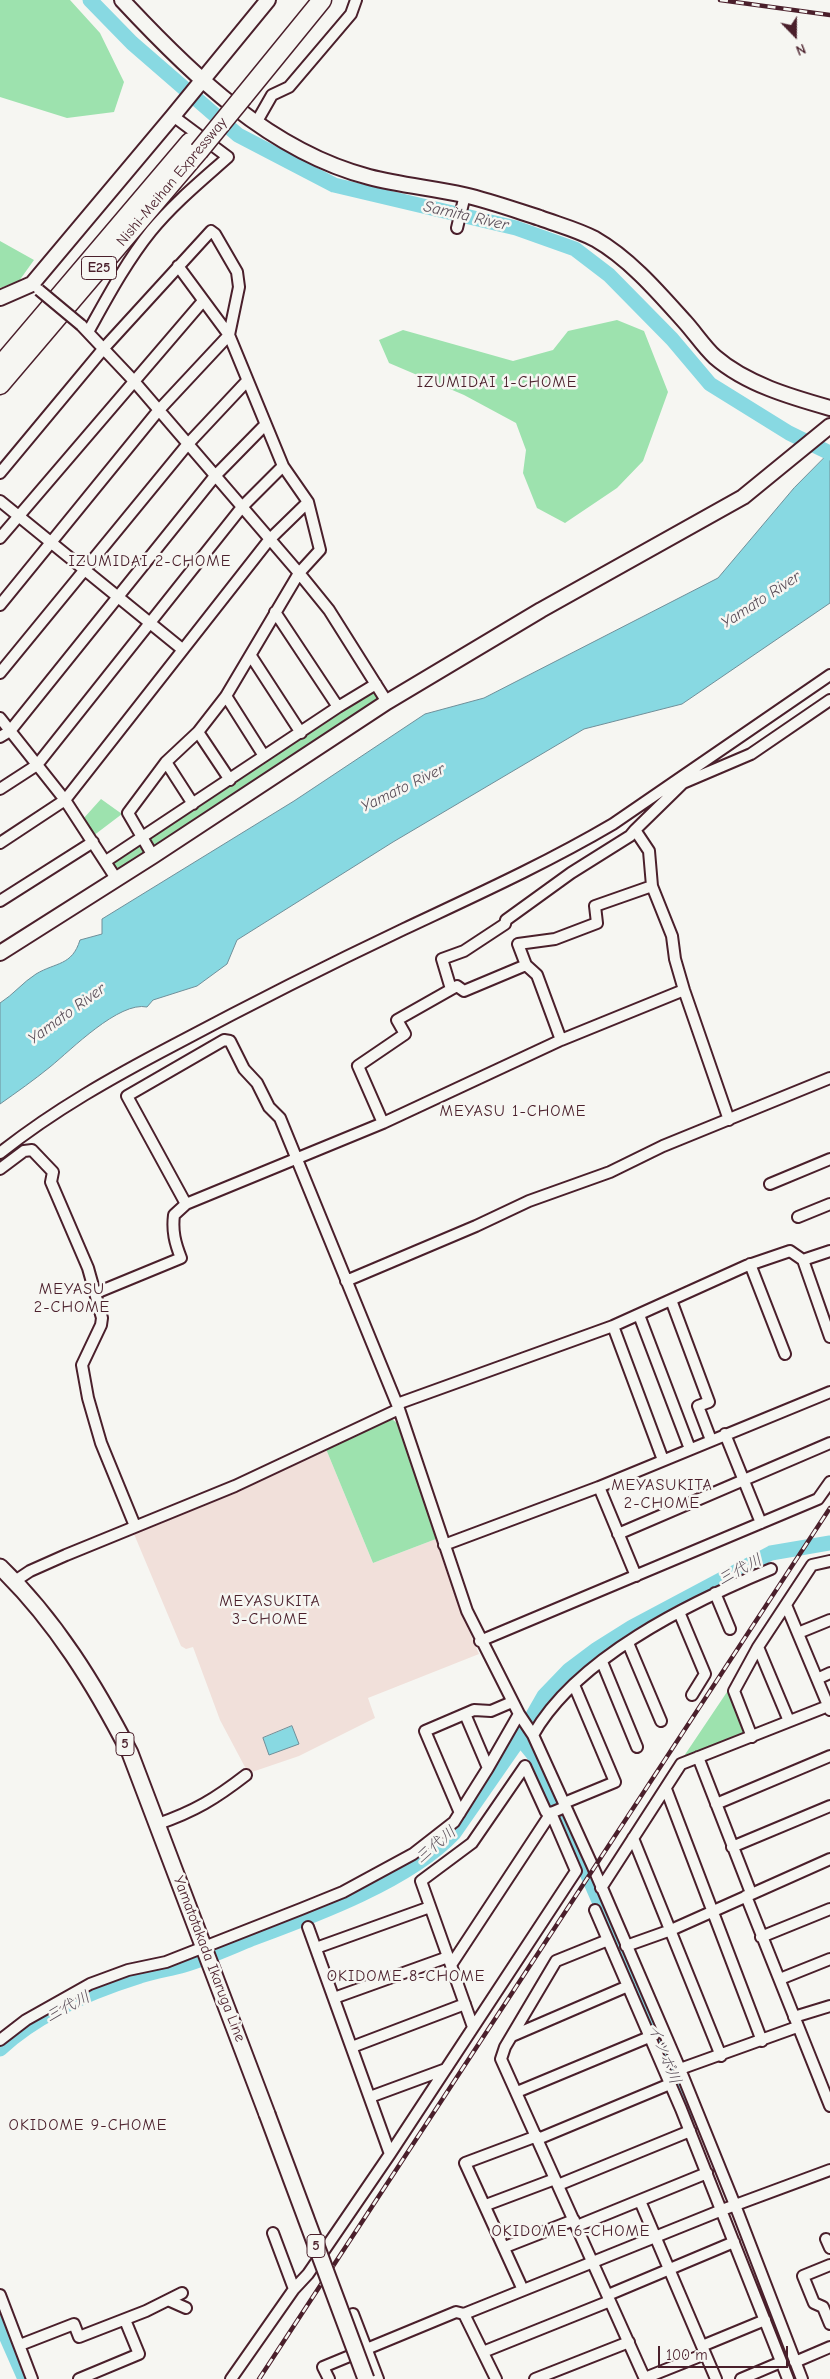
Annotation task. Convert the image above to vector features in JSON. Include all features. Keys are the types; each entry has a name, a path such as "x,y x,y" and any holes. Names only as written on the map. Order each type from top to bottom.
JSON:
{"highway":[{"name":"Nishi-Meihan Expressway","path":"239,94 306,0"},
{"name":"Nishi-Meihan Expressway","path":"0,366 322,0"},
{"name":"Nishi-Meihan Expressway","path":"0,385 194,146"}],"main road":[{"name":"Yamatotakada Ikaruga Line","path":"0,1567 15,1581 47,1619 105,1704 130,1753 366,2379"}],"street":[{"path":"0,298 35,287 268,0"},
{"path":"256,123 272,95 289,87 351,14 356,0"},
{"path":"124,1 200,82 256,123 297,148 343,169 465,198 572,229 596,240 652,287 706,348 724,364 759,384 830,408"},
{"path":"84,328 150,232 180,199 228,157 173,116"},
{"path":"457,228 465,198"},
{"path":"0,473 104,348 178,266 211,231 216,234 238,272 239,287 229,335 158,412 0,605"},
{"path":"153,856 128,813 166,762 198,732 226,696 299,573 320,550 308,502 283,466 229,335 178,266"},
{"path":"35,287 84,328 104,348 299,573 329,610 387,702"},
{"path":"0,538 133,380 203,301"},
{"path":"0,673 187,445 247,381"},
{"path":"0,738 10,731 215,476 265,425"},
{"path":"0,952 117,880 387,702 541,610 729,505 787,462 829,427"},
{"path":"0,789 38,765 242,507 283,466"},
{"path":"0,501 182,649"},
{"path":"0,843 65,800 269,540 308,502"},
{"path":"275,612 338,707"},
{"path":"251,656 300,733"},
{"path":"0,1152 42,1121 102,1084 325,967 544,863 613,824 681,780 830,675"},
{"path":"106,861 142,839 338,707 376,684"},
{"path":"226,696 264,756"},
{"path":"451,990 442,959 464,951 505,924 506,920 525,905 630,836 681,780 751,754 830,700"},
{"path":"0,718 65,800 117,880"},
{"path":"198,732 230,780"},
{"path":"166,762 193,804"},
{"path":"635,830 649,851 652,886 672,936 675,959 684,990 729,1120"},
{"path":"0,902 93,842"},
{"path":"562,1040 537,975 526,965 518,944 555,939 598,923 595,906 652,886"},
{"path":"383,1123 358,1066 405,1034 397,1020 457,986 464,991 526,965"},
{"path":"96,1293 181,1258 176,1246 172,1226 174,1214 186,1204 383,1123 562,1040 684,990"},
{"path":"186,1204 126,1096 224,1040 230,1042 244,1069 257,1083 268,1108 280,1118 297,1158 398,1407 467,1612 518,1714 533,1735 626,1946 656,2034 670,2084 788,2379"},
{"path":"346,1281 476,1226 528,1201 610,1172 663,1146 830,1078"},
{"path":"0,1168 24,1151 32,1150 53,1172 51,1182 77,1240 96,1293 101,1325 82,1365 88,1398 101,1442 135,1526"},
{"path":"770,1184 830,1159"},
{"path":"798,1217 830,1204"},
{"path":"803,1260 830,1250"},
{"path":"15,1581 30,1571 66,1555 235,1486 398,1407 614,1326 750,1264 790,1251 803,1260 830,1337"},
{"path":"750,1264 785,1354"},
{"path":"671,1300 709,1402 698,1406 711,1440"},
{"path":"639,1314 690,1449"},
{"path":"614,1326 662,1460"},
{"path":"444,1545 599,1486 830,1392"},
{"path":"725,1434 761,1523"},
{"path":"618,1534 830,1443"},
{"path":"480,1641 818,1499 830,1482"},
{"path":"599,1486 636,1576"},
{"path":"752,1737 734,1691 758,1647 812,1565 830,1561"},
{"path":"533,1735 552,1706 574,1684 628,1643 715,1593 771,1568"},
{"path":"715,1593 730,1629"},
{"path":"601,1888 681,1764 789,1721 829,1708 786,1605"},
{"path":"679,1612 705,1674 692,1695"},
{"path":"798,1633 830,1620"},
{"path":"628,1643 661,1721"},
{"path":"758,1647 789,1721"},
{"path":"602,1662 637,1747"},
{"path":"817,1678 830,1673"},
{"path":"334,1998 450,1961 551,1813 564,1805 615,1782 574,1684"},
{"path":"460,1813 425,1731 474,1710 491,1711 512,1702"},
{"path":"465,1714 488,1768"},
{"path":"0,2040 34,2015 90,1984 128,1970 166,1962 334,1896 375,1876 413,1854 447,1829 460,1813 518,1714"},
{"path":"716,1804 830,1756"},
{"path":"698,1757 732,1848 761,1937 830,2106"},
{"path":"231,2379 294,2289 308,2274 390,2154 576,1871 551,1813 546,1812 524,1766 472,1843 426,1875 421,1881 473,2027"},
{"path":"158,1824 192,1812 216,1798 246,1775"},
{"path":"666,1789 762,2042"},
{"path":"732,1848 830,1806"},
{"path":"633,1838 721,2056"},
{"path":"626,1946 671,1930 830,1859"},
{"path":"316,1948 430,1907"},
{"path":"595,1910 628,1986 656,2034 680,2069 802,2379"},
{"path":"761,1937 830,1910"},
{"path":"308,1927 390,2154"},
{"path":"608,1940 556,1961 512,2036 501,2059 645,2378 765,2320"},
{"path":"780,1980 830,1959"},
{"path":"512,2036 628,1986"},
{"path":"352,2047 465,2004"},
{"path":"680,2069 762,2042 795,2022 830,2006"},
{"path":"517,2092 656,2034"},
{"path":"370,2097 446,2069"},
{"path":"524,2290 465,2163 538,2138 670,2084"},
{"path":"486,2205 557,2182 690,2130"},
{"path":"329,2379 323,2368 456,2312 464,2314 722,2210 830,2170"},
{"path":"505,2247 640,2201 707,2174"},
{"path":"640,2201 716,2379"},
{"path":"273,2233 294,2289"},
{"path":"483,2352 734,2242"},
{"path":"830,2266 803,2276 814,2303 823,2306 830,2324"},
{"path":"20,2345 74,2324 79,2337 125,2320 182,2293"},
{"path":"0,2297 32,2379"},
{"path":"168,2300 186,2308"},
{"path":"353,2314 378,2379"},
{"path":"464,2314 496,2379"},
{"path":"79,2379 139,2354 125,2320"},
{"path":"535,2379 628,2342"},
{"path":"795,2362 830,2347"},
{"path":"741,2379 781,2362"}],"shaded area":[{"path":"326,1449 373,1563 436,1539 458,1605 479,1654 368,1698 375,1718 299,1756 252,1772 246,1769 220,1720 193,1647 186,1649 181,1646 134,1534 136,1530 238,1490"}],"green space":[{"path":"0,0 70,0 100,33 124,82 114,112 67,118 0,97"},
{"path":"0,241 34,260 19,281 0,288"},
{"path":"617,320 644,331 668,392 643,461 617,488 565,523 537,508 523,473 526,450 516,423 464,395 389,363 379,340 403,330 513,361 553,350 568,331"},
{"path":"373,689 379,700 153,848 148,840"},
{"path":"101,799 122,814 93,836 83,819"},
{"path":"141,844 146,853 117,872 112,864"},
{"path":"392,1419 398,1424 436,1539 373,1563 326,1449"},
{"path":"729,1689 747,1736 680,1762"}],"water":[{"name":"Yamato River","path":"830,452 830,603 682,704 584,729 393,842 237,940 227,964 197,986 153,1000 147,1007 136,1007 123,1011 96,1028 44,1072 0,1104 0,1003 36,974 68,959 73,955 80,940 102,934 102,919 294,801 425,714 484,698 718,578 794,488"},
{"path":"292,1726 299,1744 269,1755 263,1738"}],"waterway":[{"name":"Samita River","path":"90,0 132,43 238,135 334,185 516,228 575,249 609,275 672,339 710,384 789,433 830,453"},
{"name":"三代川","path":"0,2049 15,2036 48,2014 84,1996 145,1974 201,1959 331,1908 386,1882 412,1867 454,1833 520,1738 544,1696 569,1670 597,1649 632,1627 771,1553 830,1543"},
{"name":"イツボ川","path":"520,1738 538,1760 667,2058 688,2115"},
{"name":"三代川","path":"0,2322 25,2379"}],"railway":[{"path":"720,0 830,15"},
{"path":"259,2379 830,1508"}],"district":[{"name":"IZUMIDAI 1-CHOME","path":"497,382"},
{"name":"IZUMIDAI 2-CHOME","path":"150,561"},
{"name":"MEYASU 1-CHOME","path":"513,1111"},
{"name":"MEYASU 2-CHOME","path":"72,1298"},
{"name":"MEYASUKITA 2-CHOME","path":"662,1494"},
{"name":"MEYASUKITA 3-CHOME","path":"270,1610"},
{"name":"OKIDOME 8-CHOME","path":"406,1976"},
{"name":"OKIDOME 9-CHOME","path":"88,2125"},
{"name":"OKIDOME 6-CHOME","path":"571,2231"}]}
